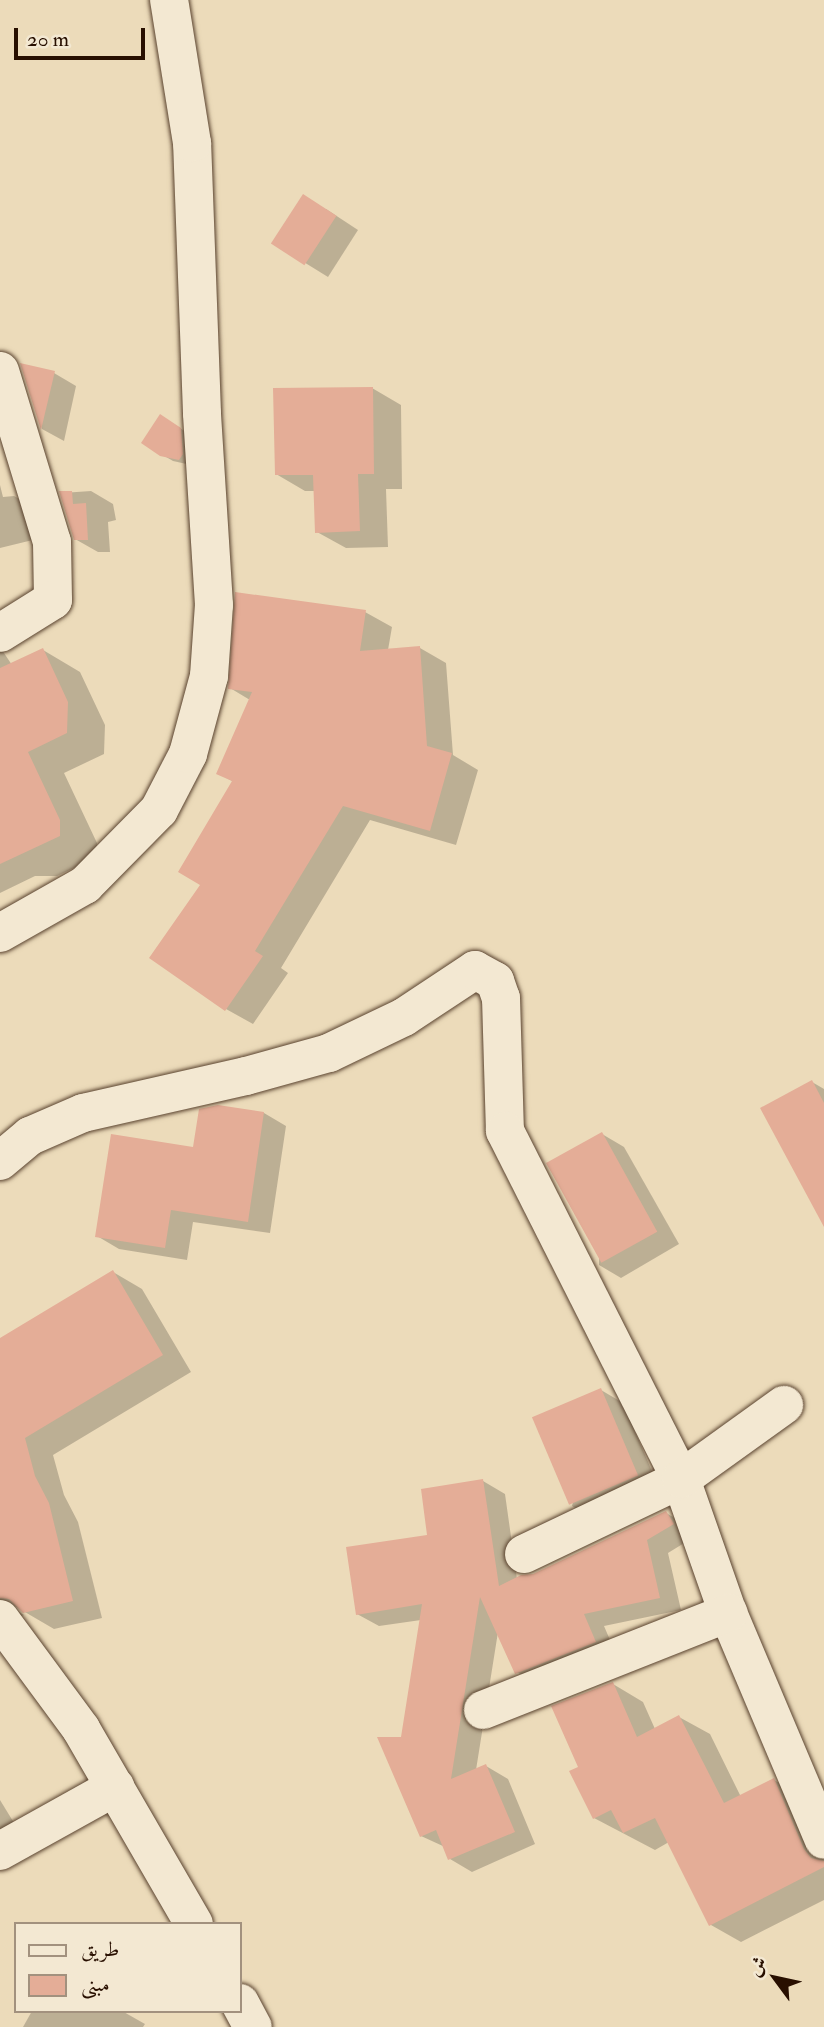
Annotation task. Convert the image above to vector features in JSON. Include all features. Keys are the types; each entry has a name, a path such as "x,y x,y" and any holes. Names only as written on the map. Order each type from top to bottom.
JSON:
{"street":[{"path":"0,933 85,885 159,810 188,754 209,676 214,605 202,412 192,143 169,0"},
{"path":"0,371 52,542 53,600 0,633"},
{"path":"0,1161 30,1136 83,1113 246,1076 329,1053 404,1017 475,971 495,981 501,998 505,1131 681,1479 728,1614 824,1840"},
{"path":"524,1554 681,1479 784,1405"},
{"path":"483,1710 728,1614"},
{"path":"0,1619 81,1729 193,1922"},
{"path":"0,1851 115,1787"},
{"path":"242,2007 253,2027"}],"building":[{"path":"303,194 337,216 304,265 271,243"},
{"path":"20,363 55,371 41,430"},
{"path":"373,387 374,474 358,474 360,531 315,533 313,475 275,475 273,388"},
{"path":"160,414 181,428 183,454 179,460 160,456 141,443"},
{"path":"59,491 72,491 73,504 86,503 88,540 74,540"},
{"path":"235,592 366,610 360,651 420,646 427,746 452,753 430,831 343,806 255,951 263,956 225,1011 149,958 200,885 178,872 232,781 216,774 252,692 228,689"},
{"path":"43,648 68,702 67,733 28,752 60,820 60,836 0,864 0,668"},
{"path":"812,1080 824,1103 824,1227 760,1108"},
{"path":"218,1105 264,1112 248,1222 171,1210 165,1248 95,1237 111,1134 193,1147 199,1109"},
{"path":"602,1132 657,1232 601,1263 546,1163"},
{"path":"113,1270 163,1355 25,1438 35,1476 49,1503 73,1601 23,1613 9,1599 0,1598 0,1338"},
{"path":"601,1388 638,1475 569,1505 532,1417"},
{"path":"483,1479 499,1586 521,1575 533,1574 666,1511 674,1524 647,1540 660,1598 584,1614 596,1642 515,1674 480,1597 451,1779 486,1764 515,1832 448,1860 436,1830 420,1837 377,1737 401,1737 422,1604 356,1615 346,1547 427,1535 421,1489"},
{"path":"613,1682 637,1737 679,1715 724,1803 774,1778 804,1849 811,1858 824,1861 824,1867 709,1926 655,1818 623,1833 611,1810 593,1819 569,1771 578,1767 551,1706"}]}
